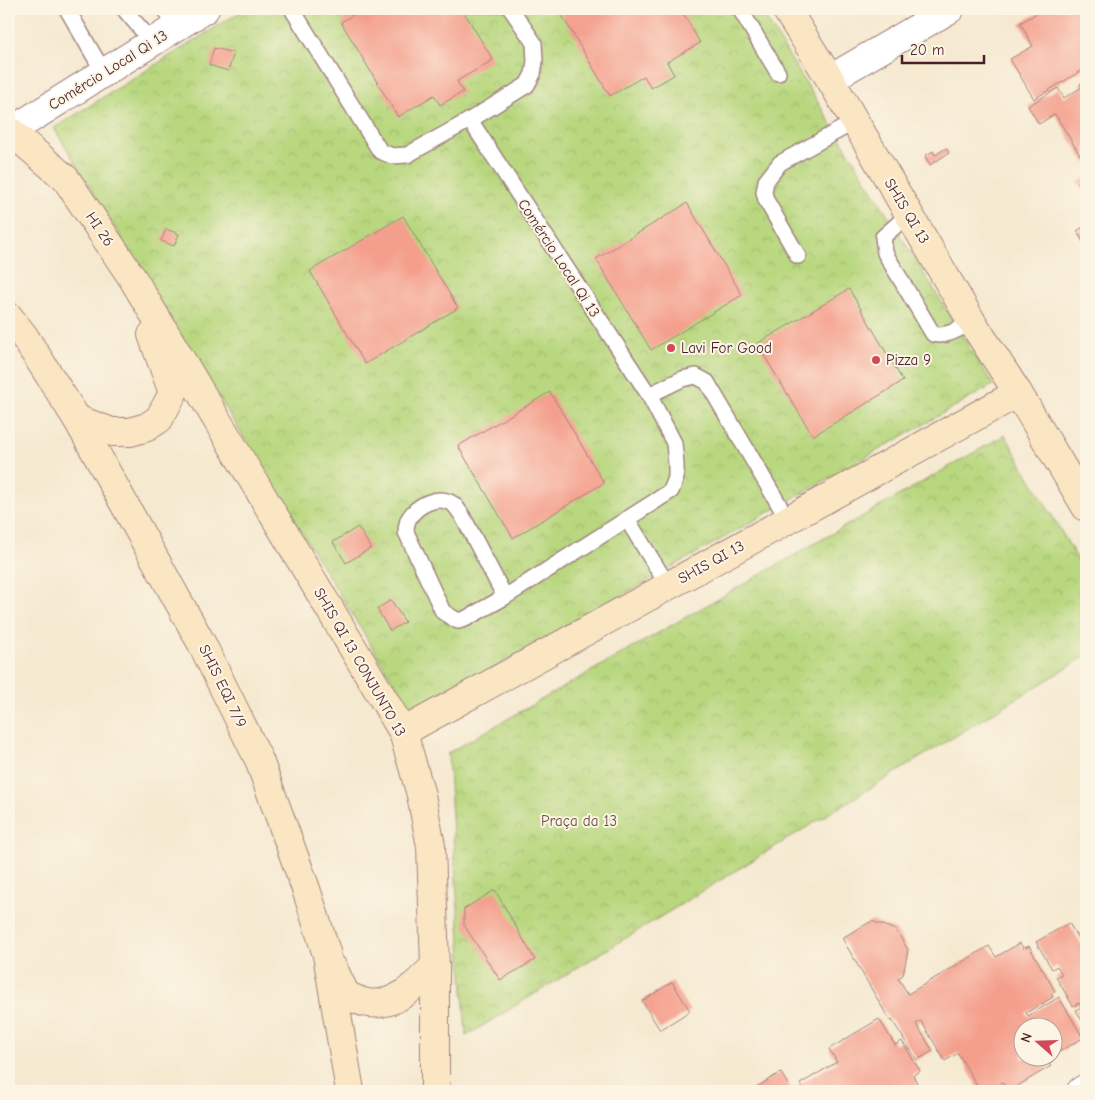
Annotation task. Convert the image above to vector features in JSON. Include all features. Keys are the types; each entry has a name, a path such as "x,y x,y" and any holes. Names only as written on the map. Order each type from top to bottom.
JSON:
{"street":[{"name":"Comércio Local Qi 13","path":"10,131 152,42 170,18 205,9"},
{"name":"SHIS QI 13","path":"786,9 830,79 972,322 1018,393 1086,507"},
{"path":"830,79 950,9"},
{"name":"HI 26","path":"10,131 66,179 133,279"},
{"path":"77,419 112,432 130,432 147,427 159,419 173,393 133,279"},
{"name":"SHIS QI 13 CONJUNTO 13","path":"133,279 403,732 421,795 431,846 435,966 435,1091"},
{"name":"SHIS EQI 7/9","path":"9,318 24,336 77,419 202,644 259,760 306,889 327,955 350,1091"},
{"name":"SHIS QI 13","path":"403,732 1018,393"},
{"path":"327,955 346,995 368,1003 386,1002 404,995 435,966"},
{"path":"1081,1091 1086,1088"}],"lane":[{"path":"67,9 104,73"},
{"path":"124,9 152,42"},
{"path":"294,9 380,151 392,156 407,155 470,120 527,85 533,74 535,61 534,43 511,9"},
{"path":"740,9 778,73"},
{"name":"Comércio Local Qi 13","path":"470,120 649,395 674,443 676,464 676,478 671,491 505,597 458,621 450,618 443,612 406,532 408,520 418,508 431,502 444,500 454,505 463,517 505,597"},
{"path":"798,256 766,200 764,192 766,181 780,163 854,122"},
{"path":"909,214 884,237 885,253 900,280 933,334 945,336 972,322"},
{"path":"649,395 682,379 696,376 707,382 788,520"},
{"path":"627,520 668,586"}],"green space":[{"path":"245,9 760,9 993,385 413,714 54,128"},
{"name":"Praça da 13","path":"1005,435 1086,574 1086,656 466,1036 448,753"}],"building":[{"path":"363,9 462,9 493,60 457,81 463,92 440,105 434,95 398,117 341,22"},
{"path":"558,9 681,9 700,43 667,62 674,75 651,88 644,76 610,96"},
{"path":"1044,9 1086,9 1086,68 1034,99 1010,59 1033,46 1020,23"},
{"path":"214,48 234,53 228,71 209,65"},
{"path":"1086,80 1086,165 1055,114 1039,124 1028,106 1058,88 1064,98 1082,87 1080,84"},
{"path":"946,148 949,153 930,165 925,156 933,151 935,155"},
{"path":"1086,178 1086,196 1078,182"},
{"path":"687,203 742,295 651,350 596,259"},
{"path":"403,216 458,308 365,364 310,271"},
{"path":"1086,225 1086,247 1077,231"},
{"path":"166,229 179,234 174,246 161,241"},
{"path":"849,289 903,381 813,436 757,344"},
{"path":"550,392 604,483 513,538 458,446"},
{"path":"358,527 371,548 346,563 333,542"},
{"path":"391,600 405,622 390,631 377,609"},
{"path":"495,890 535,960 500,980 464,925 464,909"},
{"path":"872,921 896,930 908,950 903,975 898,978 908,994 989,946 996,957 1020,943 1023,948 1029,946 1055,991 1051,994 1053,997 1026,1013 1028,1016 1059,997 1083,1038 1062,1050 1062,1018 1012,1018 1012,1068 1048,1068 1009,1091 1002,1082 999,1084 1001,1087 994,1091 980,1091 958,1053 945,1061 921,1021 916,1024 933,1051 917,1060 892,1020 890,1021 842,938"},
{"path":"1069,923 1081,944 1086,941 1086,1028 1076,1010 1081,1007 1079,1003 1073,1006 1056,977 1062,974 1057,966 1052,969 1036,942"},
{"path":"672,982 690,1011 660,1030 642,1001"},
{"path":"879,1019 895,1045 902,1041 920,1071 913,1075 916,1084 918,1087 921,1086 924,1091 804,1091 800,1084 837,1062 829,1049"},
{"path":"781,1073 792,1091 750,1091 778,1074"}],"place":[{"name":"Lavi For Good","path":"671,348"},
{"name":"Pizza 9","path":"876,360"}]}
